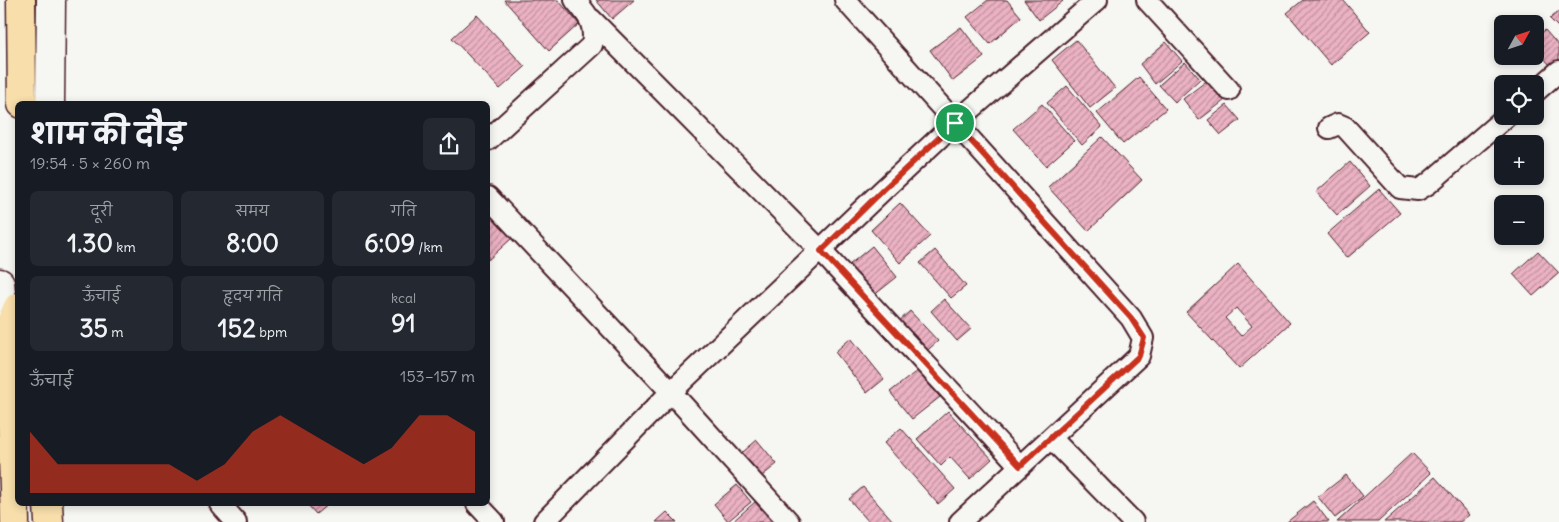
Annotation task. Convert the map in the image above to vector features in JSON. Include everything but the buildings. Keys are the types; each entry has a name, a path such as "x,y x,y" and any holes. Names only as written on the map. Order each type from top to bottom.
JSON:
{"highway":[{"path":"21,0 22,101"},
{"path":"13,317 6,416 15,522"},
{"path":"48,506 49,522"}],"main road":[{"path":"50,101 51,0"},
{"path":"0,283 2,304 13,317"}],"street":[{"path":"575,0 590,19 821,251 1020,466"},
{"path":"845,0 1131,318 1144,338 1139,356 960,522"},
{"path":"544,522 671,392 883,190 955,123 1097,0"},
{"path":"1148,0 1229,90"},
{"path":"490,138 592,44 594,33 590,19"},
{"path":"1544,84 1559,72"},
{"path":"1329,128 1338,124 1346,127 1400,188 1418,190 1428,184 1497,125"},
{"path":"490,198 790,522"},
{"path":"1051,438 1133,522"},
{"path":"222,506 236,522"},
{"path":"479,506 494,522"}],"route":[{"path":"955,123 1131,318 1144,338 1139,356 1020,466 821,251 955,123"}]}
